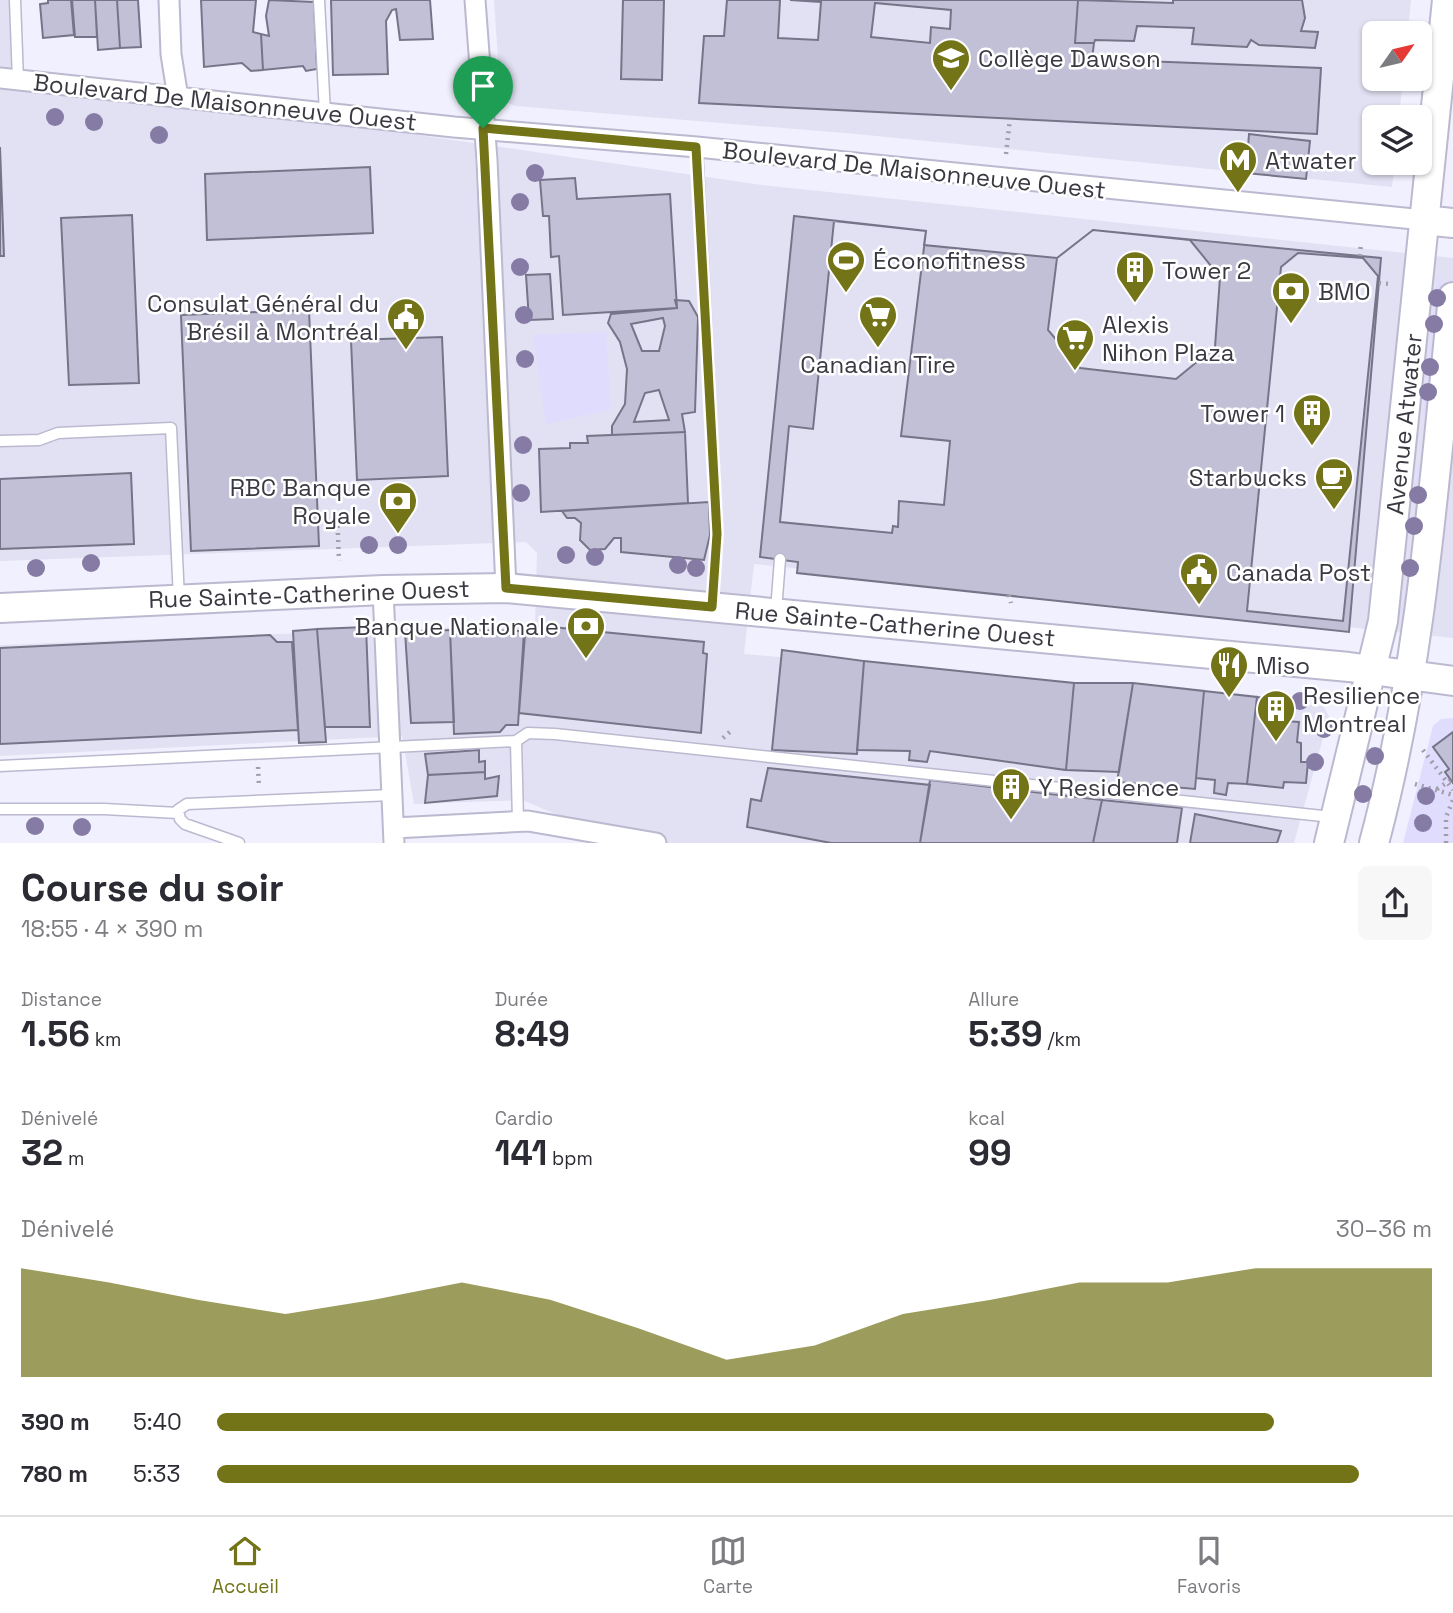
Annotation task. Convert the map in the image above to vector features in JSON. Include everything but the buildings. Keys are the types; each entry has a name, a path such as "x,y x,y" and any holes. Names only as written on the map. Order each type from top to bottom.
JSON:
{"street":[{"path":"169,0 171,54 178,98"},
{"path":"475,0 506,588"},
{"name":"Avenue Atwater","path":"1332,830 1373,669 1385,607 1447,0"},
{"name":"Boulevard De Maisonneuve Ouest","path":"9,79 325,114 696,147 1453,223"},
{"name":"Avenue Atwater","path":"1374,843 1399,746 1412,675 1453,297"},
{"name":"Rue Sainte-Catherine Ouest","path":"0,608 383,590 506,588 1373,669 1453,681"},
{"path":"383,590 394,835 518,821 539,822 656,843"}],"lane":[{"path":"9,79 15,0"},
{"path":"320,0 325,114"},
{"path":"696,147 717,534 712,607"},
{"path":"0,442 39,440 58,433 172,428 179,599"},
{"path":"776,613 780,559"},
{"path":"0,766 516,741 528,733 555,734 1332,830"},
{"path":"516,741 518,821"},
{"path":"0,809 104,808 178,813 187,804 392,795"},
{"path":"178,813 185,824 239,843"}],"path":[{"path":"1006,154 1010,119"},
{"path":"1360,256 1361,242"},
{"path":"1379,283 1390,284"},
{"path":"337,512 339,561"},
{"path":"1009,595 1011,603"},
{"path":"1423,750 1449,781 1453,792"},
{"path":"257,763 259,788"},
{"path":"1437,789 1449,781"},
{"path":"1415,784 1453,792"},
{"path":"1446,843 1446,817 1453,800"}],"shaded area":[{"path":"0,0 11,0 15,79 74,85 762,185 1453,258 1453,638 754,564 744,654 1323,706 1329,716 1294,843 596,843 596,831 522,800 414,804 402,736 0,756 0,645 535,624 537,553 526,542 0,561"},
{"name":"Collège Dawson","path":"494,0 1411,0 1409,21 1362,21 1362,91 1402,91 1400,105 1362,105 1362,175 1394,175 1392,187 856,134 515,106 504,101 500,88"},
{"path":"1439,274 1442,278 1434,340 1430,337"},
{"path":"606,332 611,410 546,424 533,335"},
{"path":"1432,341 1436,343 1427,416 1423,413"},
{"path":"1417,468 1423,468 1413,541"},
{"path":"1414,545 1406,615 1402,611"},
{"path":"1453,718 1453,843 1403,843 1433,726 1441,719"}],"place":[{"name":"Collège Dawson","path":"951,92"},
{"name":"Atwater","path":"1238,194"},
{"name":"Éconofitness","path":"846,294"},
{"name":"Tower 2","path":"1135,304"},
{"name":"BMO","path":"1291,325"},
{"name":"Canadian Tire","path":"878,349"},
{"name":"Consulat Général du Brésil à Montréal","path":"406,351"},
{"name":"Alexis Nihon Plaza","path":"1075,372"},
{"name":"Tower 1","path":"1312,447"},
{"name":"Starbucks","path":"1334,511"},
{"name":"RBC Banque Royale","path":"398,535"},
{"name":"Canada Post","path":"1199,606"},
{"name":"Banque Nationale","path":"586,660"},
{"name":"Miso","path":"1229,699"},
{"name":"Resilience Montreal","path":"1276,743"},
{"name":"Y Residence","path":"1011,821"}],"route":[{"path":"483,128 696,147 717,534 712,607 506,588 487,160 483,128"}]}
